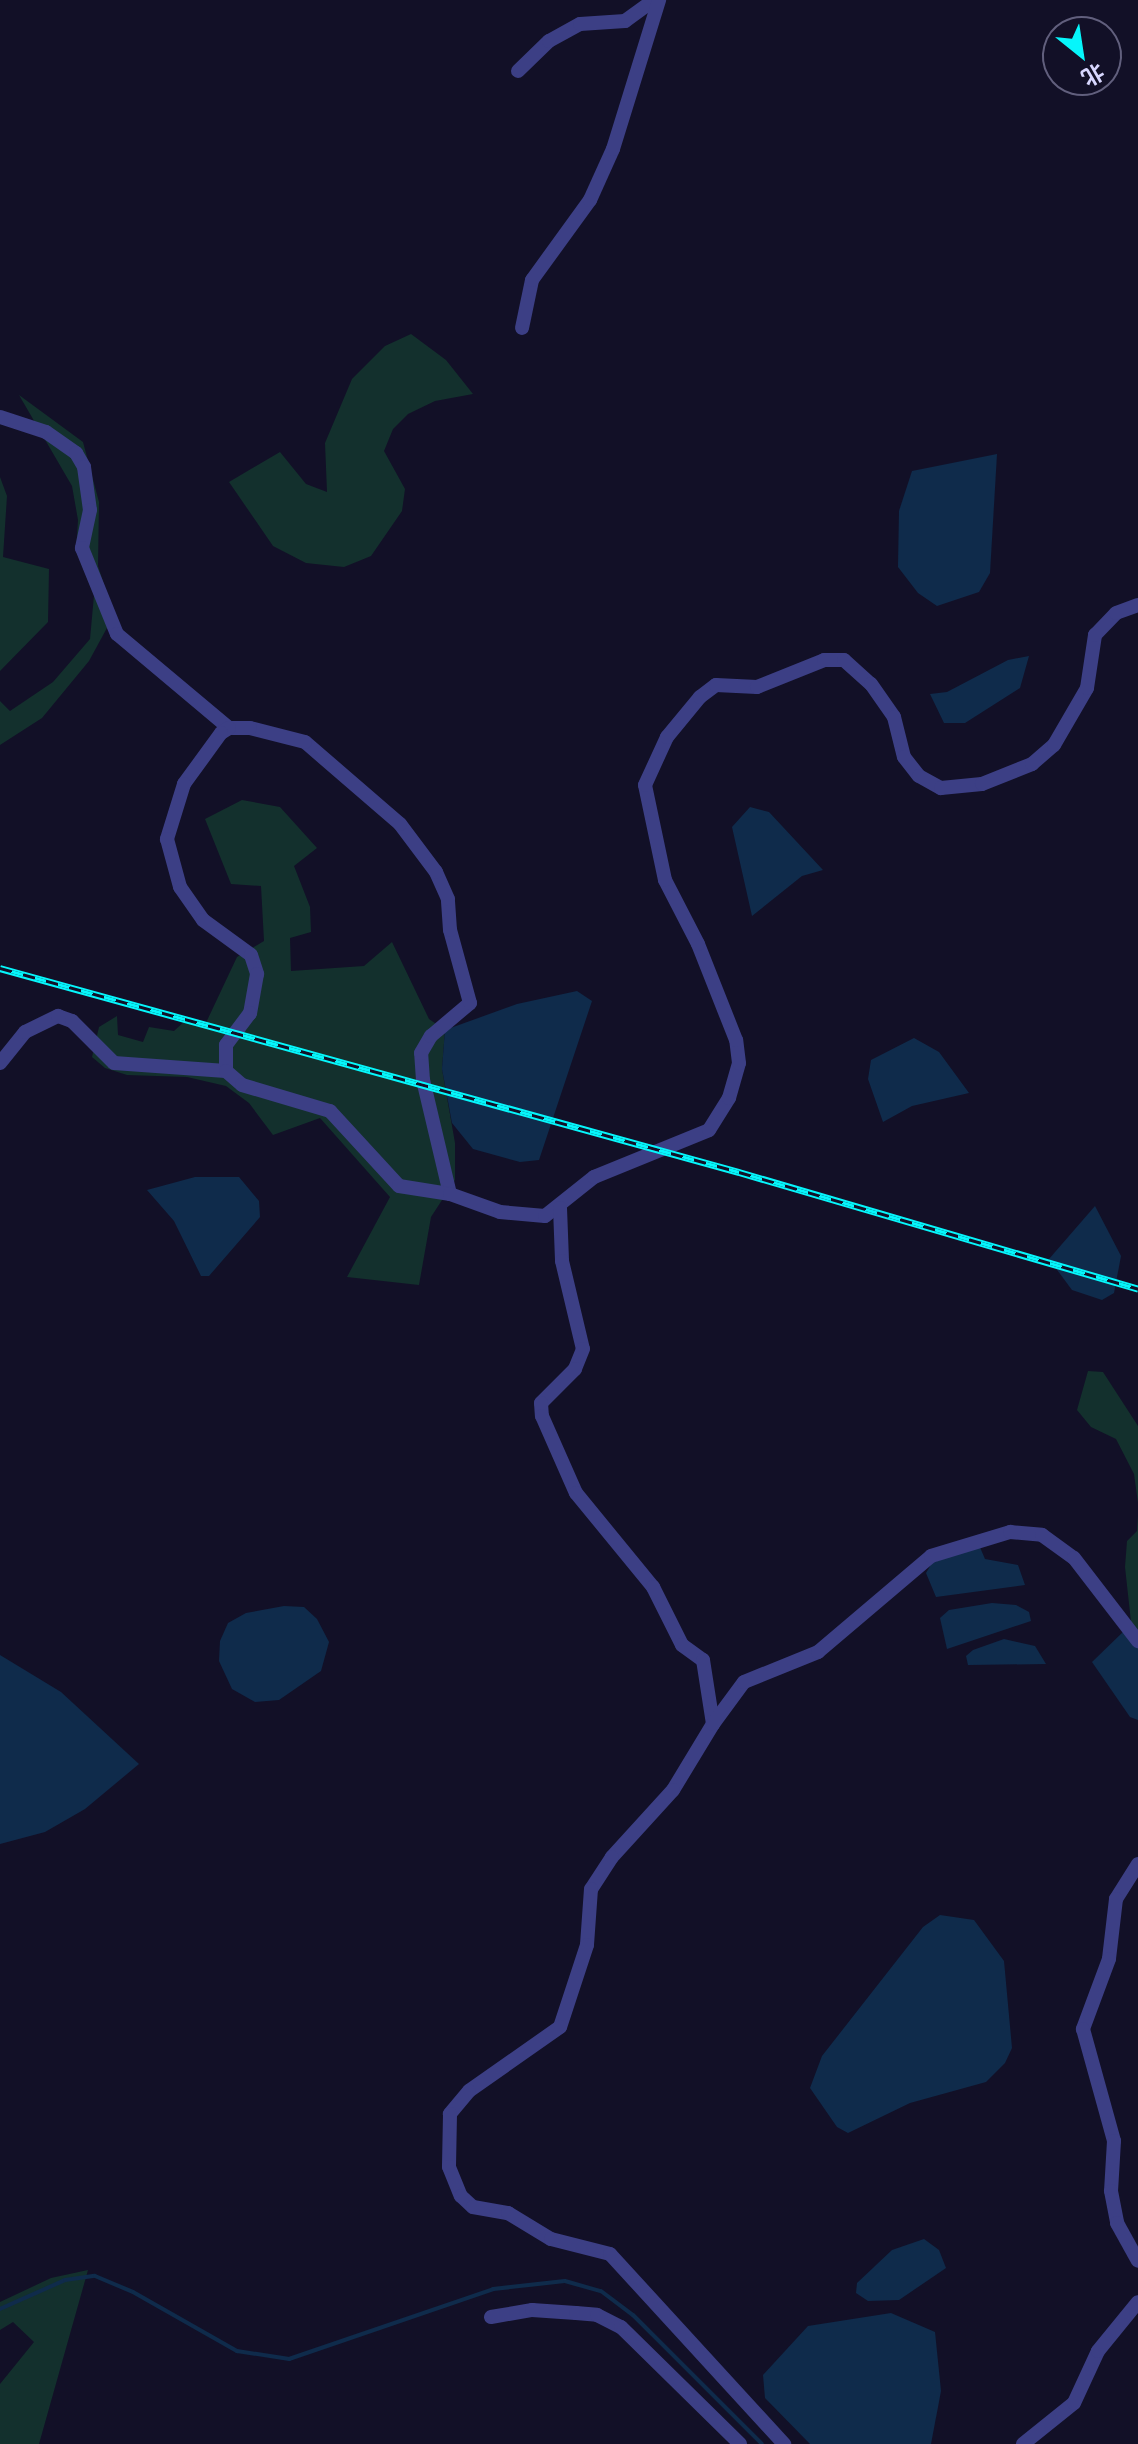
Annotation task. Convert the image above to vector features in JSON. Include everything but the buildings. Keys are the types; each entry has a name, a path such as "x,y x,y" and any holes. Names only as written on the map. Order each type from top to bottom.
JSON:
{"street":[{"path":"518,71 549,41 580,24 625,21 656,0"},
{"path":"522,328 532,280 590,200 613,149 656,0"},
{"path":"0,417 46,432 76,453 84,467 90,510 82,548 117,634 229,728 278,732 305,742 400,824 436,872 448,899 450,930 470,1003 431,1036 421,1053 423,1080 450,1194"},
{"path":"0,1063 25,1032 58,1016 72,1021 114,1063 226,1071 242,1085 330,1111 399,1186 450,1194 500,1212 545,1216 560,1208 571,1191 594,1177 709,1130 722,1115 739,1063 729,1013 665,880 645,785 685,712 716,685 757,687 824,660 844,660 871,684 894,717 904,757 919,776 941,788 982,784 1032,764 1054,745 1087,688 1095,635 1116,613 1138,605"},
{"path":"226,1071 226,1045 250,1013 257,974 251,955 203,920 180,887 167,839 196,763 229,728"},
{"path":"560,1208 562,1261 583,1349 575,1369 541,1403 542,1416 576,1493 653,1587 682,1645 703,1660 713,1724"},
{"path":"784,2444 610,2254 562,2244 508,2213 473,2207 453,2182 446,2148 450,2114 463,2097 560,2027 587,1945 591,1889 612,1857 673,1790 713,1724 744,1682 818,1652 931,1556 1010,1532 1042,1535 1074,1558 1138,1641"},
{"path":"1138,1864 1116,1899 1109,1959 1083,2029 1114,2141 1111,2191 1117,2223 1138,2261"},
{"path":"1023,2444 1074,2403 1098,2351 1138,2302"},
{"path":"491,2317 532,2310 576,2313 597,2315 621,2327 740,2444"}],"green space":[{"path":"411,334 446,360 473,394 435,401 408,414 393,429 384,451 405,489 402,511 371,556 344,567 306,563 273,546 229,482 280,452 306,484 327,492 325,443 352,379 385,346"},
{"path":"19,395 83,442 99,502 98,566 114,615 89,661 42,718 0,745 0,701 10,711 53,682 90,639 94,595 76,551 78,520 72,486"},
{"path":"0,477 7,496 3,557 49,569 48,622 0,671"},
{"path":"242,800 280,807 317,848 294,866 310,907 311,932 290,938 291,971 364,966 392,942 429,1019 445,1030 442,1069 455,1143 455,1180 431,1217 419,1285 347,1277 390,1197 320,1118 273,1135 249,1103 226,1086 187,1077 127,1075 105,1068 92,1057 99,1027 117,1016 118,1035 143,1042 149,1027 174,1031 187,1019 204,1027 237,957 264,941 261,886 231,884 205,819"},
{"path":"1088,1371 1103,1372 1138,1426 1138,1503 1134,1474 1116,1439 1091,1427 1077,1410"},
{"path":"1138,1515 1138,1641 1132,1631 1125,1567 1127,1541 1137,1531"},
{"path":"88,2270 39,2444 0,2444 0,2384 34,2342 13,2322 0,2330 0,2302 51,2278"}],"water":[{"path":"997,454 990,573 979,592 937,606 918,593 898,567 899,511 912,471"},
{"path":"1029,656 1020,688 965,723 944,723 930,694 947,692 1008,660"},
{"path":"750,807 769,812 823,870 802,876 752,916 732,827"},
{"path":"577,991 592,1001 539,1160 520,1162 473,1149 452,1123 442,1069 445,1030 517,1004"},
{"path":"914,1038 939,1052 969,1093 912,1106 883,1122 868,1079 871,1060"},
{"path":"195,1177 239,1177 259,1201 260,1217 209,1276 201,1276 174,1221 147,1190"},
{"path":"1095,1206 1121,1256 1114,1293 1102,1300 1072,1290 1049,1259"},
{"path":"979,1545 985,1559 1018,1565 1025,1585 936,1597 926,1573 932,1563"},
{"path":"992,1603 1016,1605 1029,1612 1031,1621 947,1649 940,1618 949,1610"},
{"path":"284,1606 304,1607 317,1619 329,1642 321,1671 279,1700 255,1702 232,1689 219,1661 220,1641 228,1623 246,1613"},
{"path":"1125,1630 1138,1641 1138,1720 1130,1717 1092,1662"},
{"path":"1004,1639 1035,1646 1046,1664 968,1665 966,1656 973,1650"},
{"path":"0,1655 61,1692 139,1764 85,1809 45,1832 0,1844"},
{"path":"940,1915 974,1920 1004,1961 1012,2048 1005,2063 986,2082 910,2103 848,2133 837,2127 810,2088 822,2056 923,1927"},
{"path":"924,2239 939,2250 946,2268 899,2300 868,2301 856,2293 857,2283 892,2250"},
{"path":"891,2313 935,2332 941,2391 931,2444 810,2444 765,2398 763,2375 808,2326"}],"waterway":[{"path":"0,2309 65,2280 95,2276 133,2292 237,2351 289,2359 493,2289 565,2281 601,2291 633,2315 762,2444"}],"railway":[{"path":"0,968 739,1172 1138,1289"}]}
